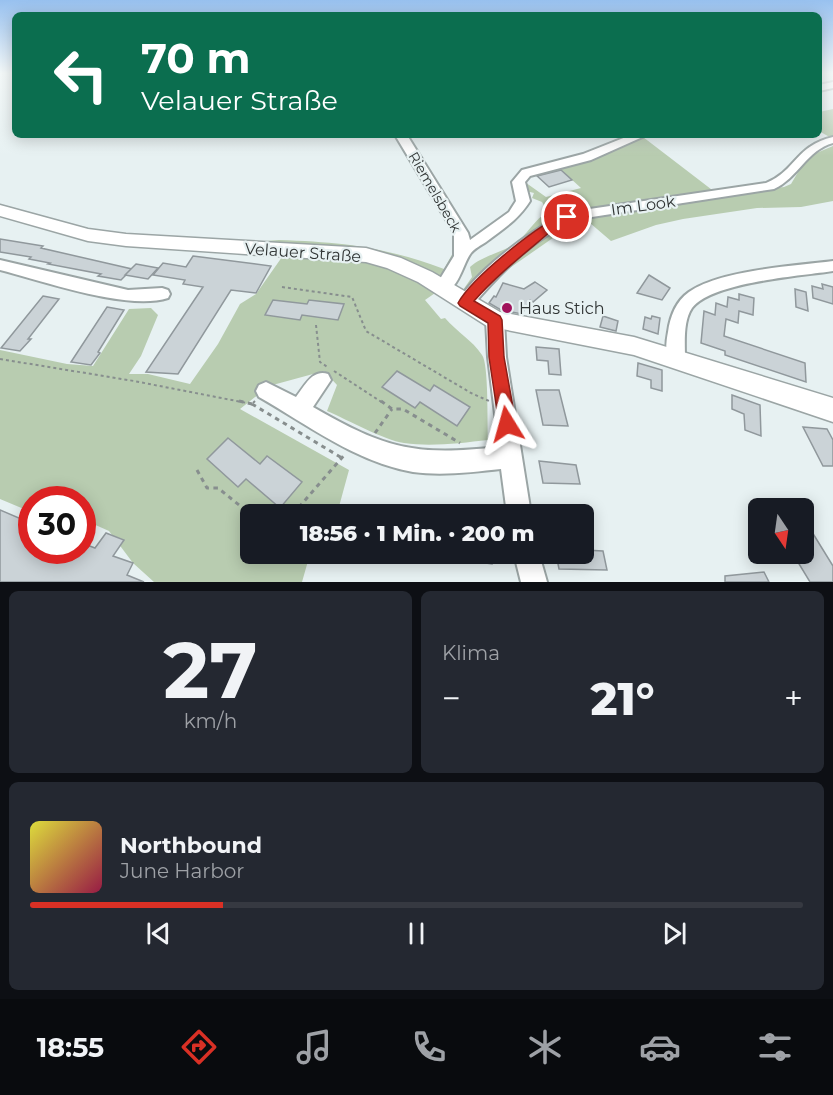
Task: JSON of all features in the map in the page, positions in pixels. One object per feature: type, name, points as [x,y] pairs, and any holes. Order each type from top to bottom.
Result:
[{"type":"main road","name":"Velauer Straße","points":[[0,210],[88,235],[126,240],[366,255],[394,264],[443,287],[495,320],[524,327],[603,339],[676,358],[833,410]]},
{"type":"street","name":"Riemelsbeck","points":[[404,138],[456,222],[465,250]]},
{"type":"street","name":"Riemelsbeck","points":[[443,287],[456,270],[465,250],[514,215],[523,201],[518,182],[526,173],[587,157],[634,138]]},
{"type":"street","name":"Im Look","points":[[465,303],[482,284],[518,252],[559,221],[576,215],[770,186],[784,180],[814,145],[833,140]]},
{"type":"street","points":[[0,265],[128,296],[162,294]]},
{"type":"street","points":[[676,358],[676,328],[687,302],[710,288],[742,280],[833,266]]},
{"type":"street","points":[[495,320],[497,357],[518,504]]},
{"type":"street","points":[[300,408],[321,380]]},
{"type":"street","points":[[259,397],[300,408],[365,438],[389,456],[414,461],[441,462],[511,457]]},
{"type":"street","points":[[530,564],[534,582]]},
{"type":"path","points":[[282,287],[352,297],[366,332],[471,393],[505,408]]},
{"type":"path","points":[[316,325],[320,362],[392,409],[403,409],[466,447]]},
{"type":"path","points":[[0,359],[134,381],[259,397],[342,458]]},
{"type":"path","points":[[302,504],[342,458],[365,438],[392,409]]},
{"type":"path","points":[[197,470],[207,488],[218,488],[240,506]]},
{"type":"green space","points":[[833,109],[833,139],[822,133],[822,111]]},
{"type":"green space","points":[[644,138],[720,196],[791,184],[807,157],[833,146],[833,201],[801,207],[757,208],[683,219],[656,225],[611,241],[583,217],[484,286],[463,290],[472,277],[470,267],[479,260],[513,245],[548,212],[542,202],[532,198],[534,193],[524,194],[522,180],[546,197],[581,188],[558,167]]},
{"type":"green space","points":[[279,240],[363,247],[402,255],[444,269],[454,251],[459,253],[441,282],[413,267],[250,242]]},
{"type":"green space","points":[[292,254],[381,264],[438,291],[425,300],[441,319],[445,318],[482,355],[487,382],[488,440],[425,445],[404,443],[376,434],[327,411],[337,385],[324,371],[269,386],[240,409],[349,470],[340,504],[240,504],[240,564],[307,564],[302,582],[154,582],[133,563],[109,531],[96,525],[96,486],[18,486],[18,507],[0,499],[0,350],[67,364],[93,366],[129,309],[151,308],[158,315],[141,356],[129,374],[148,374],[190,384],[218,344],[240,304],[256,294],[282,257]]},
{"type":"building","points":[[561,170],[572,180],[549,187],[537,176]]},
{"type":"building","points":[[0,239],[43,246],[41,248],[132,269],[121,280],[98,276],[101,274],[0,252]]},
{"type":"building","points":[[193,256],[271,266],[256,293],[231,290],[178,374],[146,372],[203,287],[183,284],[185,280],[153,275],[163,263],[186,267]]},
{"type":"building","points":[[136,264],[158,268],[148,279],[125,275]]},
{"type":"building","points":[[649,275],[670,288],[662,300],[637,293]]},
{"type":"building","points":[[535,282],[547,290],[533,302],[530,300],[522,314],[501,310],[489,303],[494,296],[496,297],[503,283],[524,289]]},
{"type":"building","points":[[822,284],[833,287],[833,304],[813,298],[812,286],[823,289]]},
{"type":"building","points":[[795,289],[806,292],[808,311],[796,307]]},
{"type":"building","points":[[739,294],[754,298],[753,315],[739,311],[738,323],[726,319],[724,336],[805,363],[806,382],[725,355],[725,351],[701,343],[704,311],[715,315],[716,303],[727,307],[728,297],[739,300]]},
{"type":"building","points":[[43,296],[59,299],[28,339],[31,339],[20,351],[1,348]]},
{"type":"building","points":[[273,300],[307,304],[309,300],[344,304],[338,320],[302,315],[300,320],[265,315]]},
{"type":"building","points":[[107,307],[124,310],[98,352],[100,353],[91,365],[71,362]]},
{"type":"building","points":[[603,316],[618,321],[616,331],[600,327]]},
{"type":"building","points":[[652,316],[660,318],[658,334],[643,329],[645,317],[651,319]]},
{"type":"building","points":[[536,347],[559,349],[561,375],[549,374],[548,361],[537,360]]},
{"type":"building","points":[[638,363],[662,370],[662,391],[651,388],[651,380],[637,376]]},
{"type":"building","points":[[397,371],[430,391],[434,385],[470,407],[457,426],[420,402],[415,408],[382,387]]},
{"type":"building","points":[[536,390],[559,390],[568,426],[543,425]]},
{"type":"building","points":[[732,395],[760,405],[761,436],[745,430],[744,414],[732,409]]},
{"type":"building","points":[[803,427],[827,429],[833,440],[833,466],[823,466]]},
{"type":"building","points":[[228,438],[260,464],[267,456],[302,482],[283,504],[275,504],[246,479],[238,487],[207,459]]},
{"type":"building","points":[[539,461],[576,465],[580,484],[543,483]]},
{"type":"building","points":[[0,510],[18,518],[18,564],[96,564],[96,547],[106,533],[124,540],[113,556],[133,563],[127,575],[144,582],[0,582]]},
{"type":"building","points":[[814,535],[833,566],[833,582],[810,582],[799,564],[814,564]]},
{"type":"building","points":[[594,551],[603,551],[607,570],[559,569],[558,564],[594,564]]},
{"type":"building","points":[[764,572],[769,582],[725,582],[725,576]]},
{"type":"place","name":"Haus Stich","points":[[507,308]]},
{"type":"route","points":[[507,424],[497,357],[495,320],[465,303],[482,284],[518,252],[553,224],[567,217]]}]
